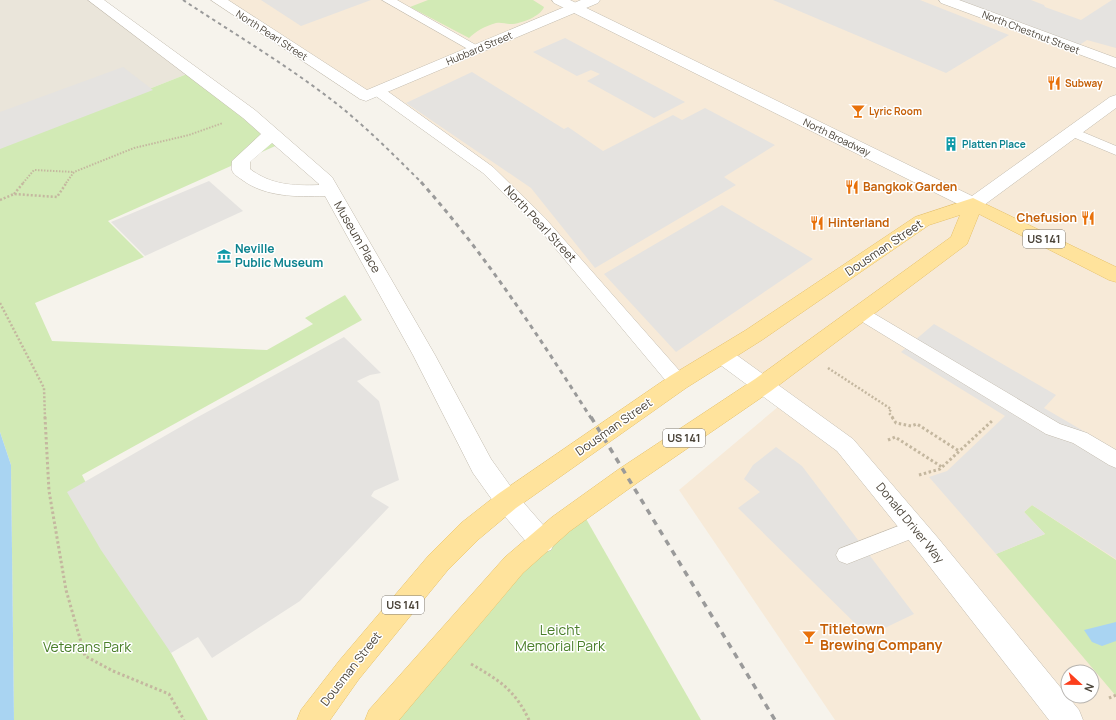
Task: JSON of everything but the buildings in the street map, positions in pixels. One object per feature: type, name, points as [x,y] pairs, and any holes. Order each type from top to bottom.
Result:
[{"type":"main road","name":"North Broadway","points":[[973,204],[1116,275]]},
{"type":"main road","name":"US 141","points":[[380,720],[490,592],[514,566],[560,524],[763,385],[862,314],[960,240],[973,204]]},
{"type":"main road","name":"Dousman Street","points":[[312,720],[348,670],[438,563],[470,531],[507,501],[678,382],[723,356],[922,221],[973,204]]},
{"type":"street","name":"Museum Place","points":[[95,0],[242,109],[326,181],[424,355],[482,466],[507,501],[542,542]]},
{"type":"street","name":"North Pearl Street","points":[[218,0],[372,94]]},
{"type":"street","name":"North Broadway","points":[[559,0],[973,204]]},
{"type":"street","name":"Hubbard Street","points":[[372,94],[593,0]]},
{"type":"street","name":"North Chestnut Street","points":[[946,0],[1116,63]]},
{"type":"street","name":"Dousman Street","points":[[973,204],[1116,100]]},
{"type":"street","points":[[271,134],[241,161],[241,170],[257,183],[276,189],[302,192],[331,190]]},
{"type":"street","name":"Donald Driver Way","points":[[723,356],[845,445],[1068,720]]},
{"type":"lane","points":[[388,0],[477,49]]},
{"type":"lane","name":"North Pearl Street","points":[[372,94],[493,175],[540,221],[678,382]]},
{"type":"lane","points":[[1073,132],[1116,151]]},
{"type":"lane","points":[[862,314],[1053,429],[1080,438],[1116,460]]},
{"type":"lane","points":[[847,555],[914,529]]},
{"type":"path","points":[[0,200],[14,194],[34,170],[74,172],[134,148],[189,135],[229,121]]},
{"type":"path","points":[[14,194],[57,197],[74,172]]},
{"type":"path","points":[[0,303],[44,388],[49,491],[66,590],[85,656],[113,672],[169,694],[184,720]]},
{"type":"path","points":[[828,368],[891,409],[890,413],[896,423],[911,426],[917,424],[960,451]]},
{"type":"path","points":[[919,475],[942,467],[1011,404]]},
{"type":"path","points":[[888,440],[895,437],[942,467]]},
{"type":"path","points":[[471,664],[506,685],[521,703],[529,720]]},
{"type":"path","points":[[1109,698],[1116,695]]},
{"type":"shaded area","points":[[0,0],[95,0],[192,72],[0,148]]},
{"type":"shaded area","points":[[218,0],[1116,0],[1116,720],[835,720],[679,490],[785,401],[723,356],[678,382],[540,221],[480,164],[378,91],[366,96]]},
{"type":"shaded area","points":[[261,0],[371,0],[301,26]]},
{"type":"shaded area","points":[[773,0],[920,0],[1009,35],[946,73]]},
{"type":"shaded area","points":[[958,0],[1031,0],[1044,5],[1045,7],[1081,20],[1112,0],[1116,0],[1116,48],[1087,40],[1078,46]]},
{"type":"shaded area","points":[[565,38],[685,102],[654,118],[587,81],[600,74],[591,70],[577,76],[533,52]]},
{"type":"shaded area","points":[[123,67],[153,90],[0,149],[0,112]]},
{"type":"shaded area","points":[[472,72],[564,129],[568,127],[603,151],[673,115],[682,120],[705,108],[775,145],[724,177],[736,185],[595,268],[531,188],[406,103]]},
{"type":"shaded area","points":[[209,181],[243,211],[145,256],[111,222]]},
{"type":"shaded area","points":[[722,205],[813,259],[676,352],[604,274]]},
{"type":"shaded area","points":[[934,324],[1056,395],[1044,408],[1116,450],[1116,559],[1032,505],[1024,512],[1045,534],[996,554],[929,477],[947,471],[1005,416],[901,352]]},
{"type":"shaded area","points":[[344,337],[381,373],[370,375],[357,381],[379,401],[399,480],[374,491],[371,496],[389,507],[300,601],[212,658],[198,637],[171,653],[101,550],[67,492],[196,418]]},
{"type":"shaded area","points":[[776,447],[802,466],[914,614],[868,636],[738,508],[760,492],[744,479],[753,465]]},
{"type":"green space","points":[[428,0],[533,0],[544,7],[535,16],[525,21],[515,24],[492,24],[484,27],[469,38],[410,7]]},
{"type":"green space","name":"Veterans Park","points":[[192,72],[282,143],[108,221],[144,257],[35,303],[52,341],[267,350],[313,324],[305,318],[345,295],[362,320],[82,475],[171,653],[208,720],[14,720],[11,465],[0,432],[0,148]]},
{"type":"green space","points":[[1032,505],[1116,560],[1116,696],[1100,677],[1100,664],[1089,664],[996,554],[1045,534],[1024,512]]},
{"type":"green space","name":"Leicht Memorial Park","points":[[581,510],[701,720],[380,720]]},
{"type":"water","points":[[0,432],[11,465],[14,720],[0,720]]},
{"type":"water","points":[[1116,622],[1116,641],[1102,646],[1092,642],[1084,630]]},
{"type":"railway","points":[[183,0],[284,65],[323,93],[363,126],[421,182]]},
{"type":"railway","points":[[421,182],[490,267],[552,357],[591,418]]},
{"type":"railway","points":[[591,417],[775,720]]},
{"type":"place","name":"Subway","points":[[1054,83]]},
{"type":"place","name":"Lyric Room","points":[[858,111]]},
{"type":"place","name":"Platten Place","points":[[951,144]]},
{"type":"place","name":"Bangkok Garden","points":[[852,187]]},
{"type":"place","name":"Chefusion","points":[[1088,218]]},
{"type":"place","name":"Hinterland","points":[[817,223]]},
{"type":"place","name":"Neville Public Museum","points":[[224,256]]},
{"type":"place","name":"Titletown Brewing Company","points":[[809,637]]}]
